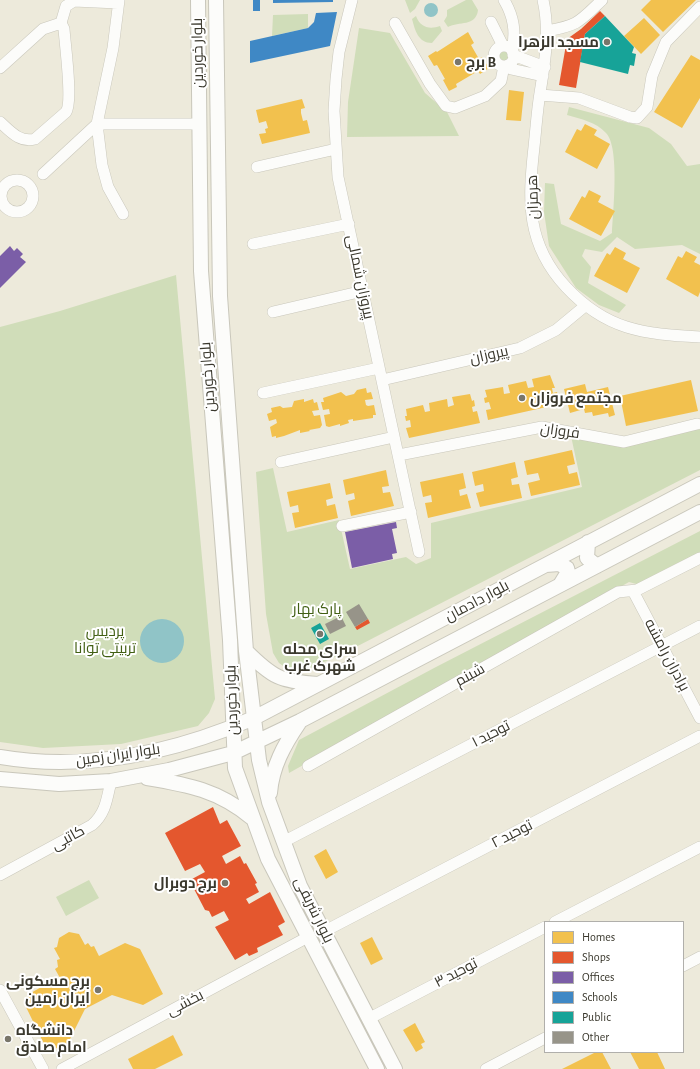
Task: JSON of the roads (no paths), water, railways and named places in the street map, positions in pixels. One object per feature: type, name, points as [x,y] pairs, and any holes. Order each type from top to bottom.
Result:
[{"type":"main road","name":"بلوار خوردین","points":[[198,0],[201,271],[230,640],[233,753]]},
{"type":"main road","name":"بلوار خوردین","points":[[216,0],[220,296],[246,651],[256,742]]},
{"type":"main road","name":"بلوار دادمان","points":[[254,718],[700,484]]},
{"type":"main road","name":"بلوار دادمان","points":[[256,742],[300,721],[700,512]]},
{"type":"main road","points":[[588,542],[587,558],[597,566]]},
{"type":"main road","points":[[545,565],[559,564],[567,568],[568,572],[560,586]]},
{"type":"main road","points":[[246,651],[266,671],[279,677],[291,682],[318,684]]},
{"type":"main road","name":"بلوار ایران زمین","points":[[0,757],[60,762],[113,759],[161,750],[233,727],[254,718]]},
{"type":"main road","points":[[269,802],[271,781],[276,765],[286,742],[300,721]]},
{"type":"main road","name":"بلوار ایران زمین","points":[[0,779],[59,784],[111,781],[198,764],[233,753],[256,742]]},
{"type":"main road","name":"بلوار شریفی","points":[[256,742],[269,802],[282,842],[300,886],[395,1069]]},
{"type":"main road","name":"بلوار شریفی","points":[[233,753],[235,768],[268,859],[377,1069]]},
{"type":"main road","points":[[136,776],[202,788],[234,804],[252,818]]},
{"type":"street","name":"پیروزان شمالی","points":[[352,0],[339,52],[336,72],[334,111],[338,177],[419,552]]},
{"type":"street","points":[[395,23],[430,84],[446,106],[455,108],[485,96],[501,81],[515,27],[504,0]]},
{"type":"street","name":"هرمزان","points":[[543,0],[547,31],[544,71],[531,173],[530,201],[532,221],[546,260],[559,280],[585,306],[603,318],[636,330],[669,335],[700,337]]},
{"type":"street","points":[[547,31],[570,27],[578,23],[602,0]]},
{"type":"street","points":[[0,122],[20,139],[35,139],[68,109],[64,36],[61,23],[66,6],[74,1],[119,2],[113,48],[97,124],[102,165],[108,188],[123,214]]},
{"type":"street","points":[[540,95],[579,98],[630,117],[637,118],[646,107],[652,76],[666,42],[700,8]]},
{"type":"street","points":[[490,22],[508,57],[544,71]]},
{"type":"street","points":[[0,68],[43,29],[61,23]]},
{"type":"street","points":[[43,174],[97,124],[199,124]]},
{"type":"street","points":[[257,167],[336,149]]},
{"type":"street","points":[[253,244],[349,224]]},
{"type":"street","points":[[273,312],[363,291]]},
{"type":"street","name":"پیروزان","points":[[382,380],[520,348],[556,330],[585,306]]},
{"type":"street","points":[[263,393],[379,368]]},
{"type":"street","name":"فروزان","points":[[399,455],[542,427],[624,442],[696,424]]},
{"type":"street","points":[[280,462],[394,437]]},
{"type":"street","points":[[342,526],[411,512]]},
{"type":"street","points":[[633,592],[700,558]]},
{"type":"street","name":"شبنم","points":[[308,766],[618,592],[624,590],[633,592]]},
{"type":"street","name":"برادران رامشه","points":[[633,592],[700,718]]},
{"type":"street","name":"توحید ۱","points":[[282,842],[700,626]]},
{"type":"street","name":"توحید ۲","points":[[323,932],[700,736]]},
{"type":"street","name":"کاتبی","points":[[0,876],[92,825],[99,819],[103,812],[111,781]]},
{"type":"street","points":[[557,921],[700,847]]},
{"type":"street","name":"توحید ۳","points":[[368,1019],[544,928]]},
{"type":"street","name":"بخشی","points":[[62,1069],[308,937]]},
{"type":"street","points":[[684,965],[700,957]]},
{"type":"street","points":[[0,990],[43,1069]]},
{"type":"street","points":[[486,1069],[544,1039]]},
{"type":"water","points":[[428,3],[434,3],[438,7],[438,13],[434,17],[428,17],[424,13],[424,7]]},
{"type":"water","points":[[162,619],[174,623],[180,629],[184,641],[180,653],[174,659],[162,663],[150,659],[144,653],[140,641],[144,629],[150,623]]},
{"type":"place","name":"مسجد الزهرا","points":[[607,42]]},
{"type":"place","name":"برج B","points":[[458,62]]},
{"type":"place","name":"مجتمع فروزان","points":[[522,398]]},
{"type":"place","name":"سرای محله شهرک غرب","points":[[320,634]]},
{"type":"place","name":"برج دوبرال","points":[[225,883]]},
{"type":"place","name":"برج مسکونی ایران زمین","points":[[98,990]]},
{"type":"place","name":"دانشگاه امام صادق","points":[[8,1039]]},
{"type":"park label","name":"پارک بهار","points":[[317,609]]},
{"type":"park label","name":"پردیس تربیتی توانا","points":[[105,640]]}]
